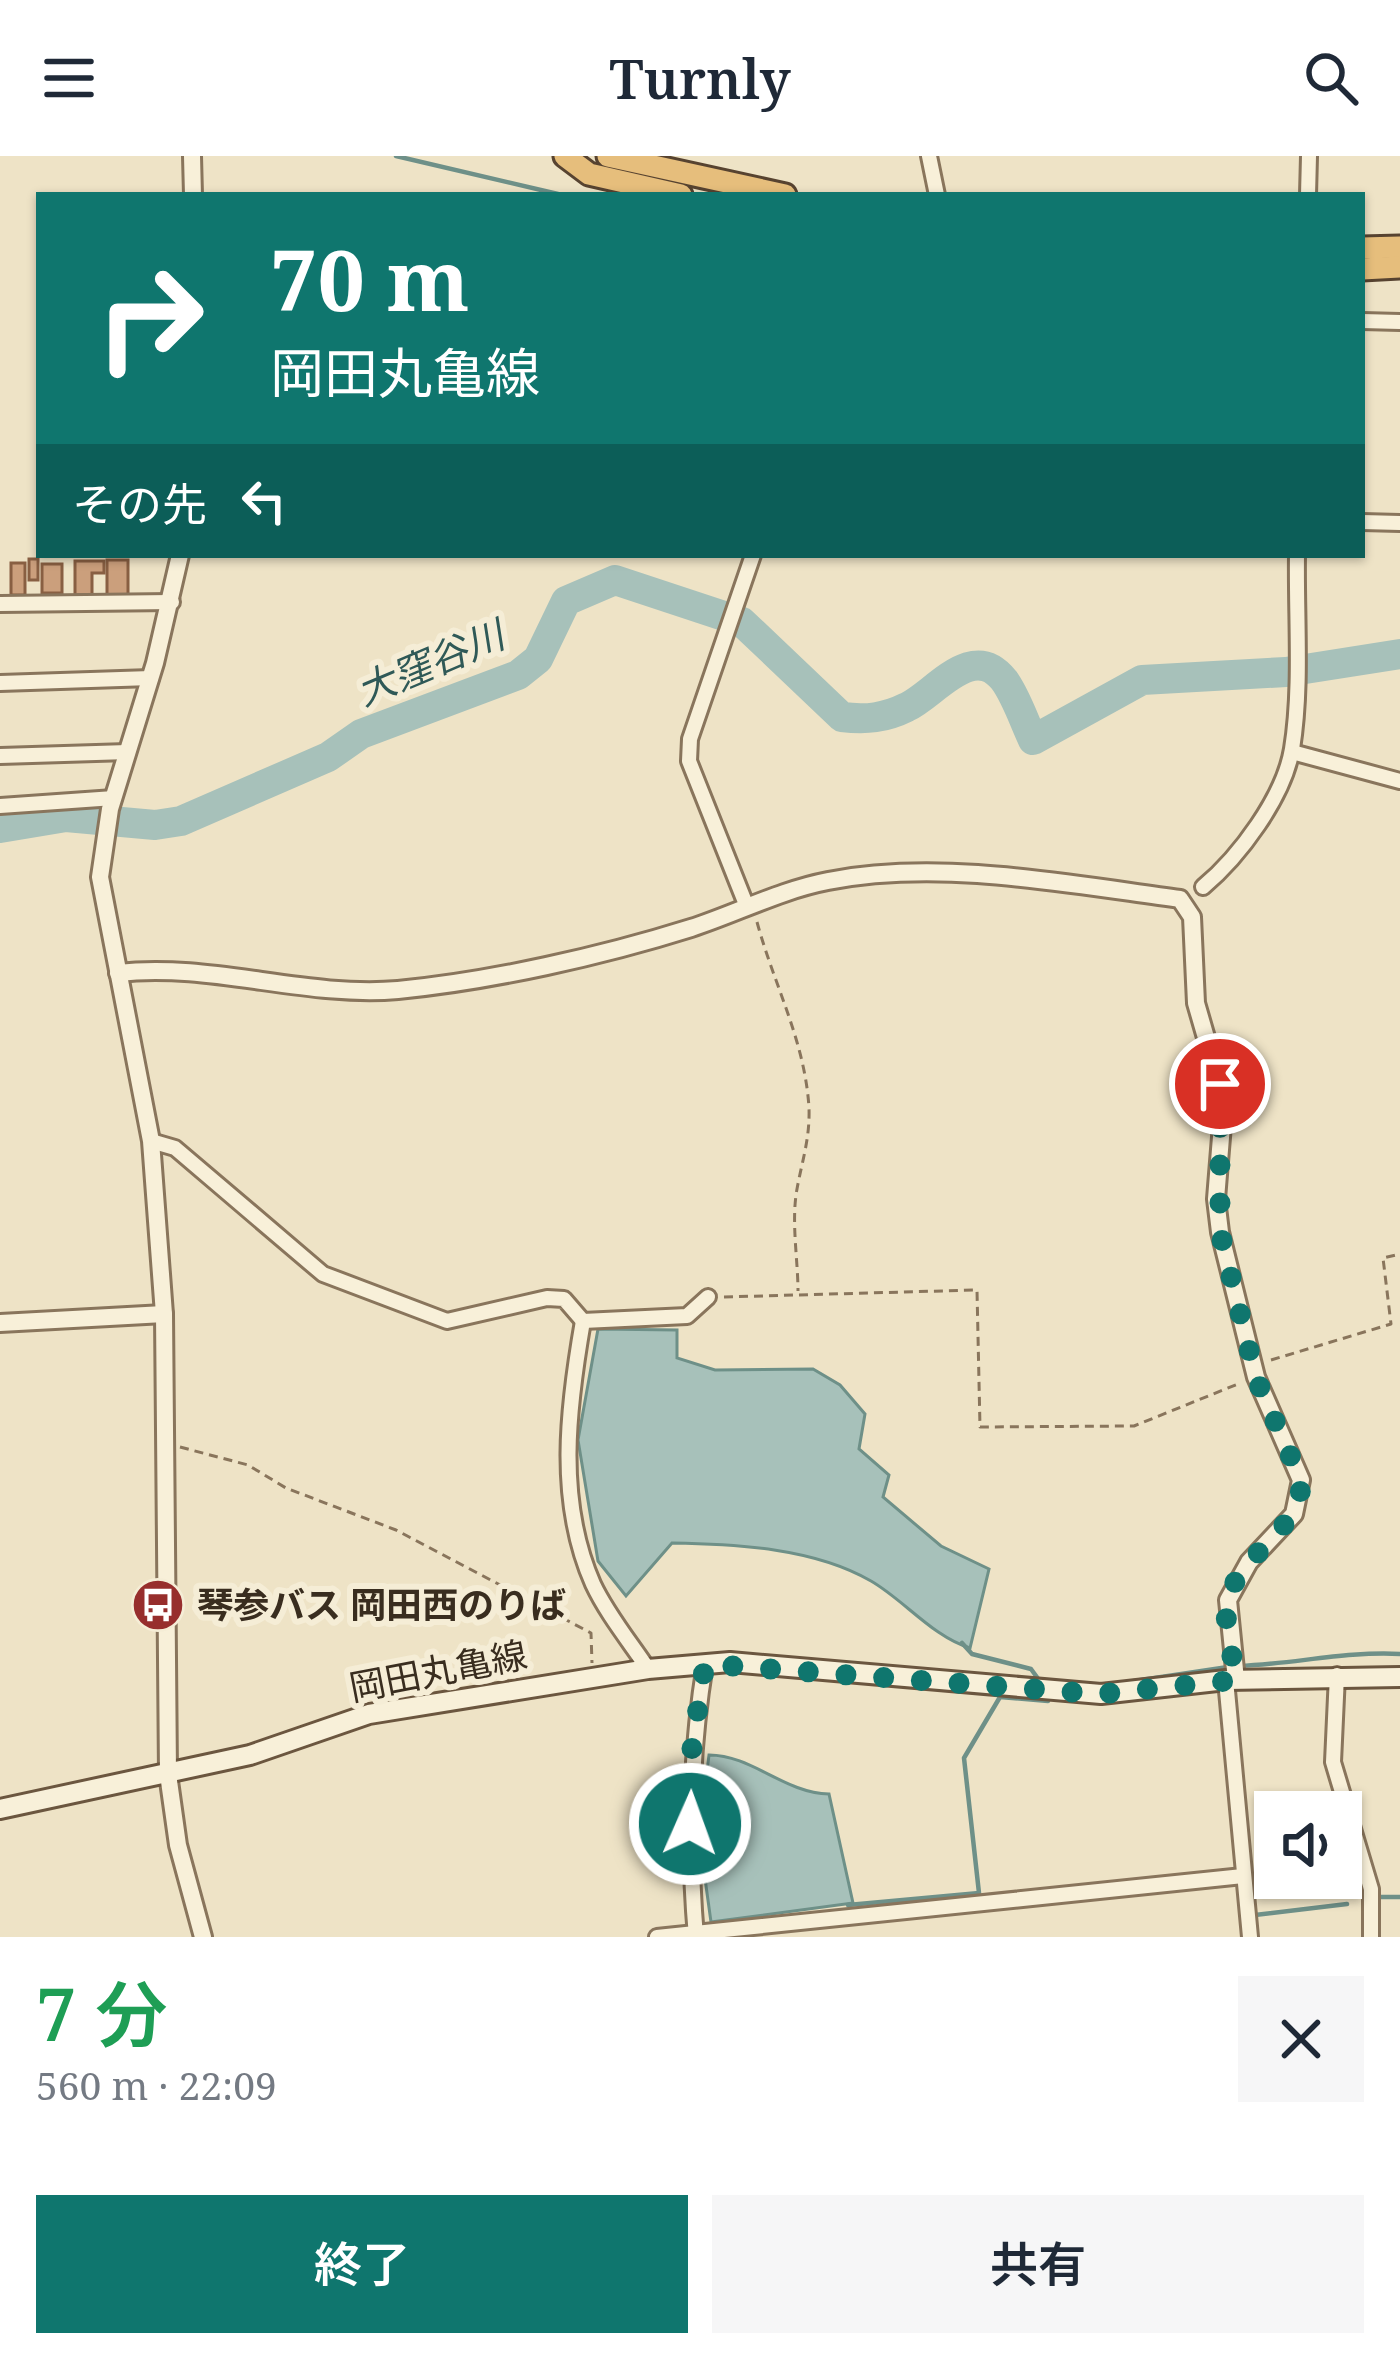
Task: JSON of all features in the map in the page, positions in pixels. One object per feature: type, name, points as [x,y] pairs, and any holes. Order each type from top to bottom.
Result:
[{"type":"highway","points":[[565,156],[589,174],[669,192]]},
{"type":"highway","points":[[608,156],[771,192]]},
{"type":"highway","points":[[1365,248],[1400,247]]},
{"type":"highway","points":[[1365,269],[1400,268]]},
{"type":"main road","name":"岡田丸亀線","points":[[0,1809],[250,1755],[370,1714],[648,1669],[705,1664],[1100,1694],[1233,1673],[1400,1677]]},
{"type":"street","points":[[192,156],[194,192]]},
{"type":"street","points":[[929,156],[937,192]]},
{"type":"street","points":[[1308,192],[1309,156]]},
{"type":"street","points":[[1365,321],[1400,322]]},
{"type":"street","points":[[1365,522],[1400,523]]},
{"type":"street","points":[[180,558],[151,678],[110,811],[101,900],[151,1141],[164,1314],[168,1774],[178,1845],[203,1937]]},
{"type":"street","points":[[750,906],[689,760],[690,739],[752,558]]},
{"type":"street","points":[[1203,886],[1227,867],[1279,786],[1292,752],[1297,558]]},
{"type":"street","points":[[0,604],[172,602]]},
{"type":"street","points":[[0,683],[151,678]]},
{"type":"street","points":[[0,756],[128,752]]},
{"type":"street","points":[[1292,752],[1400,781]]},
{"type":"street","points":[[0,806],[110,811]]},
{"type":"street","points":[[118,973],[154,971],[335,990],[398,990],[607,950],[802,886],[886,876],[1028,878],[1180,899],[1189,905],[1196,1003],[1224,1100],[1216,1199],[1220,1232],[1255,1372],[1301,1480],[1302,1498],[1232,1589],[1227,1621],[1250,1937]]},
{"type":"street","points":[[151,1141],[176,1148],[323,1274],[447,1321],[547,1298],[564,1299],[584,1321]]},
{"type":"street","points":[[584,1321],[687,1316],[708,1298]]},
{"type":"street","points":[[0,1323],[164,1314]]},
{"type":"street","points":[[584,1321],[566,1416],[570,1478],[584,1558],[594,1586],[648,1669]]},
{"type":"street","points":[[696,1935],[688,1862],[691,1770],[705,1664]]},
{"type":"street","points":[[1337,1676],[1333,1762],[1371,1888],[1371,1937]]},
{"type":"street","points":[[657,1937],[1243,1876]]},
{"type":"path","points":[[750,906],[771,974],[795,1023],[808,1105],[808,1159],[796,1190],[798,1293]]},
{"type":"path","points":[[708,1298],[977,1290],[980,1427],[1134,1426],[1311,1344],[1391,1324],[1383,1258],[1400,1254]]},
{"type":"path","points":[[167,1444],[248,1465],[286,1488],[396,1530],[590,1633],[592,1677]]},
{"type":"water","points":[[598,1329],[677,1330],[677,1358],[715,1370],[813,1369],[840,1385],[865,1414],[859,1449],[889,1475],[883,1497],[941,1546],[989,1569],[970,1648],[944,1636],[883,1589],[849,1570],[774,1550],[672,1543],[626,1596],[598,1561],[578,1440]]},
{"type":"water","points":[[709,1755],[740,1761],[797,1787],[829,1794],[853,1903],[711,1922],[699,1835]]},
{"type":"building","points":[[29,559],[38,559],[38,580],[29,580]]},
{"type":"building","points":[[107,560],[128,560],[128,595],[107,595]]},
{"type":"building","points":[[75,561],[104,561],[104,573],[92,573],[92,595],[75,595]]},
{"type":"building","points":[[11,563],[25,563],[25,595],[11,595]]},
{"type":"building","points":[[42,564],[62,564],[62,593],[42,593]]},
{"type":"waterway","points":[[396,156],[549,192]]},
{"type":"waterway","name":"大窪谷川","points":[[0,828],[66,817],[155,825],[181,821],[328,757],[361,734],[518,675],[538,659],[566,601],[615,580],[742,622],[842,717],[891,714],[967,668],[992,669],[1008,686],[1033,740],[1142,680],[1286,672],[1400,654]]},
{"type":"waterway","points":[[962,1643],[972,1654],[1031,1669],[1039,1680]]},
{"type":"waterway","points":[[1239,1666],[1400,1654]]},
{"type":"waterway","points":[[1121,1683],[1228,1667]]},
{"type":"waterway","points":[[848,1905],[979,1893],[964,1758],[1000,1697],[1048,1701]]},
{"type":"waterway","points":[[1379,1897],[1400,1897]]},
{"type":"waterway","points":[[1255,1915],[1347,1904]]},
{"type":"place","name":"琴参バス 岡田西のりば","points":[[158,1605]]},
{"type":"route","points":[[690,1824],[692,1747],[705,1664],[730,1662],[1100,1694],[1236,1680],[1228,1600],[1249,1562],[1294,1514],[1302,1498],[1301,1480],[1256,1378],[1220,1232],[1216,1199],[1224,1125],[1220,1084]]}]
